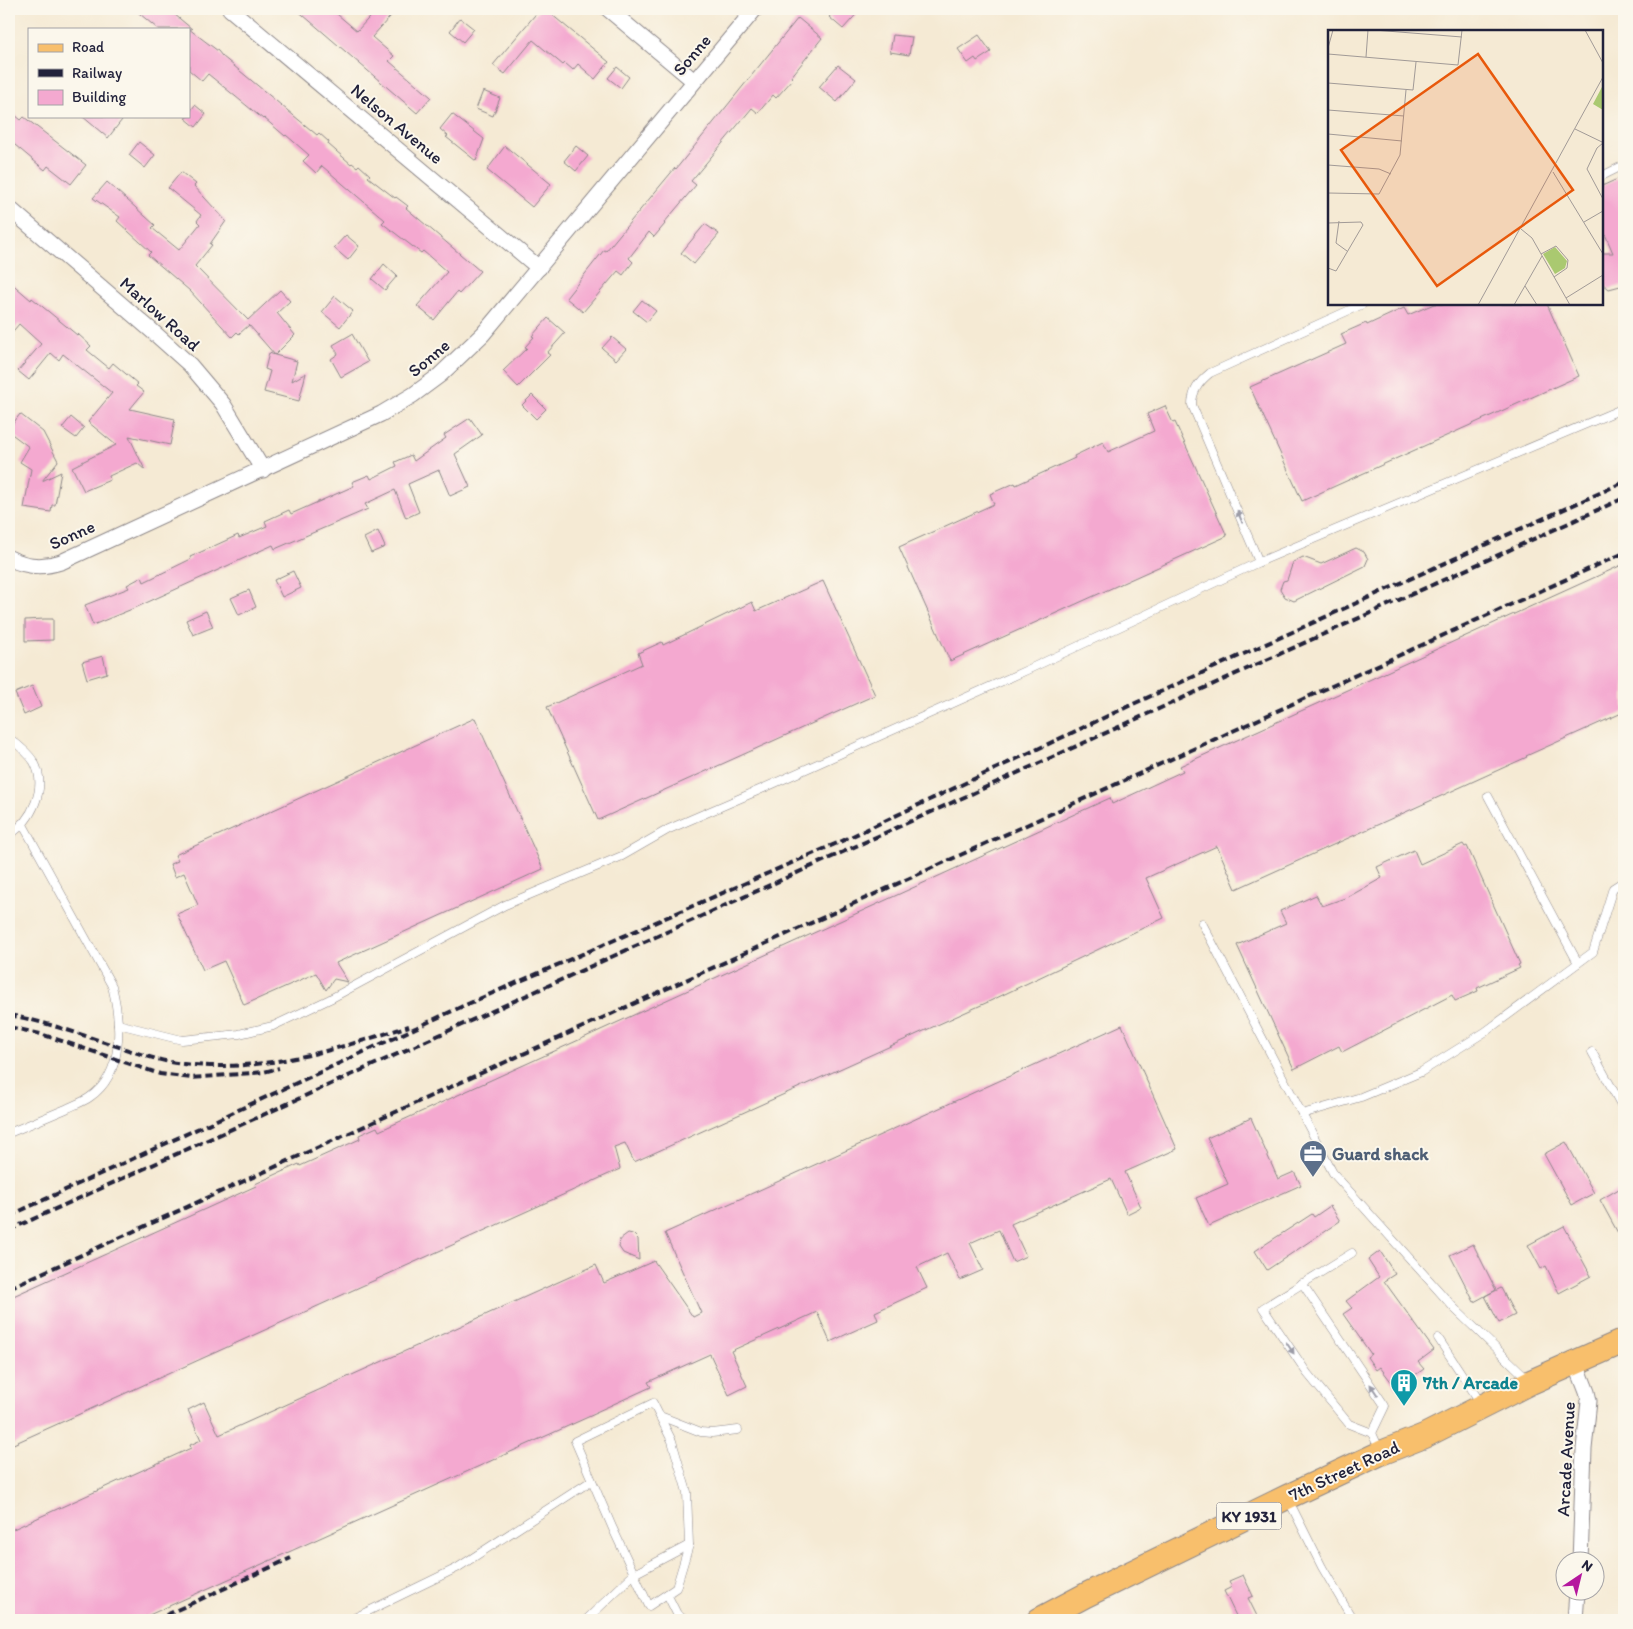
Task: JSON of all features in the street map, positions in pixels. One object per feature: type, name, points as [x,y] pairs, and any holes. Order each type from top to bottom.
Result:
[{"type":"main road","name":"7th Street Road","points":[[1039,1620],[1287,1497],[1377,1443],[1424,1436],[1574,1361],[1624,1340]]},
{"type":"street","name":"Nelson Avenue","points":[[230,9],[539,268]]},
{"type":"street","points":[[608,9],[694,81]]},
{"type":"street","name":"Sonne","points":[[9,558],[18,563],[33,566],[52,565],[263,470],[381,414],[413,395],[440,375],[483,334],[755,9]]},
{"type":"street","name":"Marlow Road","points":[[9,208],[137,317],[190,365],[223,404],[263,470]]},
{"type":"street","name":"Arcade Avenue","points":[[1574,1361],[1588,1392],[1589,1401],[1584,1449],[1580,1552]]},
{"type":"street","points":[[1575,1620],[1576,1602]]},
{"type":"lane","points":[[1603,176],[1624,165]]},
{"type":"lane","points":[[1259,562],[1192,406],[1195,388],[1210,373],[1361,305]]},
{"type":"lane","points":[[118,1024],[182,1040],[239,1034],[274,1026],[330,999],[506,905],[622,856],[669,829],[1018,674],[1259,562],[1624,408]]},
{"type":"lane","points":[[9,738],[33,760],[39,773],[36,803],[22,823],[9,835]]},
{"type":"lane","points":[[1488,796],[1578,962]]},
{"type":"lane","points":[[9,1133],[89,1098],[98,1091],[107,1080],[113,1066],[117,1046],[118,1024],[118,1009],[112,986],[22,823]]},
{"type":"lane","points":[[1302,1114],[1361,1097],[1421,1072],[1485,1032],[1593,952],[1613,888],[1624,881]]},
{"type":"lane","points":[[1202,923],[1334,1173],[1454,1308],[1531,1382]]},
{"type":"lane","points":[[1592,1052],[1624,1110]]},
{"type":"lane","points":[[1302,1283],[1385,1406],[1377,1443],[1349,1424],[1307,1373],[1263,1308],[1302,1283],[1352,1254]]},
{"type":"lane","points":[[1438,1338],[1483,1406]]},
{"type":"lane","points":[[652,1403],[660,1416],[672,1441],[687,1492],[689,1545],[676,1588],[649,1606],[574,1441],[652,1403]]},
{"type":"lane","points":[[660,1416],[701,1432],[712,1433],[738,1430]]},
{"type":"lane","points":[[350,1620],[457,1568],[591,1481]]},
{"type":"lane","points":[[1287,1497],[1322,1567],[1352,1620]]},
{"type":"lane","points":[[586,1620],[634,1574],[689,1545]]},
{"type":"lane","points":[[667,1594],[677,1614],[685,1620]]},
{"type":"building","points":[[134,9],[168,9],[192,29],[190,28],[157,28]]},
{"type":"building","points":[[296,9],[331,9],[357,31],[377,9],[397,9],[372,37],[394,56],[389,61],[431,97],[417,113]]},
{"type":"building","points":[[540,9],[545,9],[609,62],[595,79],[578,64],[573,70],[565,63],[563,65],[533,40],[505,74],[493,65]]},
{"type":"building","points":[[836,9],[861,9],[843,29],[829,17]]},
{"type":"building","points":[[460,18],[474,29],[463,42],[450,31]]},
{"type":"building","points":[[798,18],[822,38],[791,77],[793,79],[776,98],[773,95],[758,113],[752,108],[691,181],[696,185],[665,224],[654,237],[649,232],[629,258],[633,262],[623,275],[618,271],[583,312],[566,298],[604,250],[606,251],[676,169]]},
{"type":"building","points":[[190,30],[218,51],[317,135],[319,133],[329,142],[328,144],[351,164],[357,167],[359,165],[370,175],[368,177],[408,206],[406,208],[480,271],[459,294],[457,292],[434,320],[417,306],[447,272],[423,251],[421,253],[382,223],[385,220],[322,166],[316,173],[303,161],[309,155],[208,74],[202,81],[190,71]]},
{"type":"building","points":[[893,35],[912,37],[909,55],[890,52]]},
{"type":"building","points":[[979,35],[991,52],[977,61],[975,58],[968,63],[958,49]]},
{"type":"building","points":[[838,65],[856,79],[837,102],[819,87]]},
{"type":"building","points":[[617,67],[629,77],[621,88],[608,78]]},
{"type":"building","points":[[483,91],[500,98],[493,116],[476,109]]},
{"type":"building","points":[[195,105],[206,114],[196,127],[185,118],[190,118],[190,112]]},
{"type":"building","points":[[9,110],[21,120],[24,117],[86,165],[71,184],[48,166],[45,170],[9,140]]},
{"type":"building","points":[[452,114],[484,139],[476,161],[446,137],[448,136],[440,129]]},
{"type":"building","points":[[84,118],[123,118],[108,138]]},
{"type":"building","points":[[139,142],[155,155],[145,168],[129,155]]},
{"type":"building","points":[[505,146],[551,184],[532,207],[487,170]]},
{"type":"building","points":[[576,146],[588,156],[576,171],[564,161]]},
{"type":"building","points":[[181,172],[196,184],[194,186],[226,221],[210,244],[212,245],[195,266],[248,320],[280,290],[290,301],[277,313],[295,335],[275,355],[249,325],[239,334],[237,332],[232,337],[190,291],[148,255],[151,252],[117,221],[120,217],[93,198],[107,182],[155,225],[152,228],[179,250],[200,224],[197,221],[201,215],[168,188]]},
{"type":"building","points":[[1624,176],[1624,285],[1609,289],[1603,284],[1603,253],[1613,253],[1603,229],[1603,186]]},
{"type":"building","points":[[705,224],[719,234],[694,264],[681,253]]},
{"type":"building","points":[[346,235],[359,246],[348,260],[334,248]]},
{"type":"building","points":[[384,264],[397,276],[385,290],[372,279]]},
{"type":"building","points":[[9,281],[31,300],[32,298],[78,334],[91,346],[87,350],[109,368],[113,363],[138,384],[136,386],[144,392],[130,409],[175,419],[170,445],[129,436],[145,470],[137,463],[109,476],[110,480],[84,491],[72,467],[116,445],[88,422],[112,393],[63,354],[59,360],[51,353],[29,380],[18,371],[41,344],[19,324],[9,336]]},
{"type":"building","points":[[335,296],[353,311],[340,327],[322,312]]},
{"type":"building","points":[[642,300],[656,311],[647,322],[633,311]]},
{"type":"building","points":[[1432,305],[1547,305],[1579,376],[1302,501],[1250,387],[1346,344],[1341,334],[1366,323],[1367,325],[1404,308],[1408,315]]},
{"type":"building","points":[[548,318],[565,333],[547,353],[550,355],[518,387],[503,371],[527,348],[525,347],[534,337],[532,336]]},
{"type":"building","points":[[352,334],[368,362],[341,377],[331,359],[338,354],[333,345]]},
{"type":"building","points":[[612,337],[626,349],[616,360],[602,348]]},
{"type":"building","points":[[269,353],[297,361],[292,381],[306,373],[299,401],[264,392],[270,371],[265,369]]},
{"type":"building","points":[[532,395],[546,409],[536,419],[522,405]]},
{"type":"building","points":[[1165,406],[1173,423],[1175,422],[1227,536],[950,661],[899,547],[994,504],[990,494],[1015,483],[1016,485],[1075,458],[1074,456],[1103,442],[1108,452],[1154,431],[1147,414]]},
{"type":"building","points":[[20,414],[43,432],[58,461],[42,481],[61,472],[55,505],[52,505],[51,512],[24,508],[31,469],[20,462],[29,447],[9,432],[9,429]]},
{"type":"building","points":[[71,417],[84,428],[76,438],[62,428]]},
{"type":"building","points":[[470,418],[482,435],[455,454],[470,487],[450,496],[439,470],[408,484],[419,512],[406,518],[395,490],[365,504],[368,509],[275,549],[273,545],[93,625],[85,605],[129,588],[127,585],[142,577],[144,582],[191,559],[190,557],[238,535],[239,538],[267,526],[265,521],[289,510],[291,514],[354,486],[352,482],[369,475],[371,479],[397,466],[395,462],[411,455],[414,461],[446,438],[444,435]]},
{"type":"building","points":[[378,531],[385,547],[371,553],[364,538]]},
{"type":"building","points":[[1356,548],[1364,552],[1368,559],[1365,566],[1294,601],[1285,597],[1280,589],[1283,581],[1287,580],[1293,562],[1303,557],[1321,564]]},
{"type":"building","points":[[1624,564],[1624,712],[1236,889],[1217,846],[1146,878],[1164,918],[988,1002],[634,1162],[625,1143],[614,1147],[620,1169],[9,1446],[9,1298],[256,1186],[255,1184],[299,1164],[300,1166],[360,1139],[359,1135],[377,1127],[379,1131],[1110,798],[1112,804],[1183,771],[1180,766]]},
{"type":"building","points":[[293,571],[301,588],[282,597],[274,580]]},
{"type":"building","points":[[823,581],[875,695],[598,820],[547,707],[642,664],[638,653],[662,642],[663,645],[752,602],[756,611]]},
{"type":"building","points":[[249,590],[256,607],[239,615],[231,598]]},
{"type":"building","points":[[206,611],[213,627],[193,635],[186,620]]},
{"type":"building","points":[[53,619],[53,640],[25,641],[25,620]]},
{"type":"building","points":[[103,656],[107,673],[87,679],[82,662]]},
{"type":"building","points":[[32,686],[41,707],[24,715],[15,693]]},
{"type":"building","points":[[475,718],[543,869],[336,963],[348,982],[334,979],[326,990],[316,973],[244,1005],[224,961],[203,970],[177,914],[198,905],[184,873],[175,877],[170,864],[178,861],[175,855]]},
{"type":"building","points":[[1463,844],[1465,847],[1467,846],[1520,964],[1518,965],[1520,968],[1477,988],[1478,991],[1455,1001],[1452,995],[1342,1052],[1339,1046],[1294,1069],[1237,945],[1286,923],[1280,911],[1316,895],[1322,906],[1348,897],[1382,878],[1377,867],[1414,850],[1420,864]]},
{"type":"building","points":[[1122,1025],[1177,1149],[1125,1172],[1141,1207],[1127,1214],[1111,1179],[1011,1224],[1026,1256],[1013,1262],[999,1230],[970,1243],[983,1270],[960,1280],[947,1253],[917,1267],[927,1288],[875,1312],[878,1320],[830,1342],[817,1312],[731,1351],[747,1386],[729,1395],[710,1354],[648,1382],[651,1387],[597,1413],[138,1620],[9,1620],[9,1531],[191,1448],[190,1445],[201,1440],[188,1410],[204,1402],[219,1435],[596,1265],[604,1283],[654,1261],[693,1317],[701,1313],[665,1233]]},
{"type":"building","points":[[1251,1118],[1278,1179],[1294,1172],[1301,1185],[1209,1226],[1196,1198],[1228,1184],[1207,1138]]},
{"type":"building","points":[[1566,1142],[1594,1193],[1572,1205],[1544,1154]]},
{"type":"building","points":[[1624,1186],[1624,1244],[1600,1200]]},
{"type":"building","points":[[1330,1206],[1340,1221],[1267,1270],[1255,1251],[1312,1214],[1314,1217]]},
{"type":"building","points":[[1564,1226],[1591,1276],[1559,1293],[1546,1266],[1541,1269],[1528,1245]]},
{"type":"building","points":[[628,1233],[633,1234],[638,1239],[639,1260],[623,1253],[619,1247],[620,1239]]},
{"type":"building","points":[[1473,1244],[1496,1290],[1474,1302],[1450,1255]]},
{"type":"building","points":[[1380,1251],[1395,1274],[1384,1281],[1434,1350],[1418,1362],[1424,1369],[1396,1388],[1380,1367],[1376,1370],[1367,1357],[1371,1354],[1343,1314],[1352,1308],[1346,1301],[1379,1277],[1368,1260]]},
{"type":"building","points":[[1501,1288],[1515,1315],[1499,1323],[1485,1296]]},
{"type":"building","points":[[1243,1575],[1253,1596],[1248,1598],[1259,1620],[1238,1620],[1224,1591],[1232,1587],[1229,1581]]},
{"type":"railway","points":[[9,1216],[463,1006],[842,841],[1131,705],[1624,482]]},
{"type":"railway","points":[[9,1230],[1624,498]]},
{"type":"railway","points":[[9,1288],[1624,553]]},
{"type":"railway","points":[[9,1015],[52,1025],[170,1062],[231,1066],[291,1059],[351,1044],[409,1026]]},
{"type":"railway","points":[[9,1027],[41,1034],[160,1074],[191,1078],[264,1072],[279,1068]]},
{"type":"railway","points":[[155,1620],[291,1558]]},
{"type":"place","name":"Guard shack","points":[[1313,1178]]},
{"type":"place","name":"7th / Arcade","points":[[1404,1407]]}]
